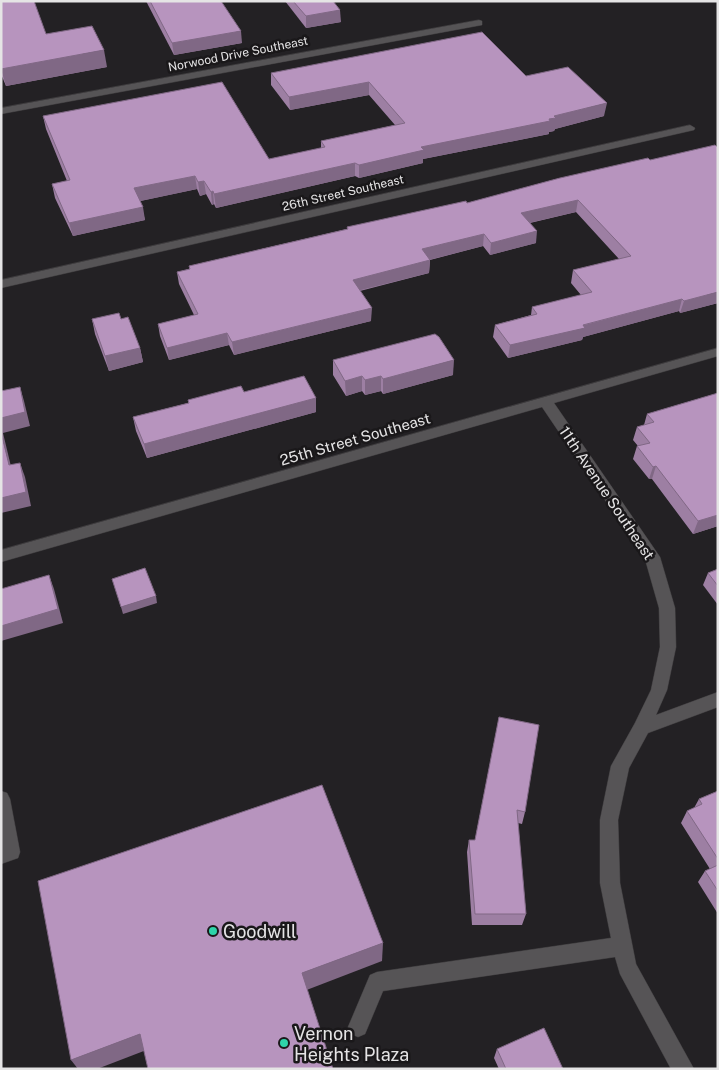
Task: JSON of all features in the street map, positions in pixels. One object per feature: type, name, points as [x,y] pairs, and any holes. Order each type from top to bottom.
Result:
[{"type":"street","name":"Norwood Drive Southeast","points":[[1,112],[479,23]]},
{"type":"street","name":"26th Street Southeast","points":[[1,284],[690,128]]},
{"type":"street","name":"25th Street Southeast","points":[[1,556],[718,352]]},
{"type":"street","name":"11th Avenue Southeast","points":[[545,401],[652,557],[667,608],[668,647],[659,690],[642,728],[620,766],[609,820],[610,883],[627,967],[683,1069]]},
{"type":"street","points":[[642,728],[718,699]]},
{"type":"street","points":[[1,799],[11,852],[1,855]]},
{"type":"street","points":[[358,1027],[377,982],[623,946]]},
{"type":"building","points":[[1,1],[34,1],[46,34],[92,26],[104,50],[1,69]]},
{"type":"building","points":[[150,1],[221,1],[241,31],[172,43]]},
{"type":"building","points":[[293,1],[333,1],[340,10],[306,16]]},
{"type":"building","points":[[482,32],[526,76],[568,67],[607,103],[554,116],[556,118],[549,119],[550,121],[421,147],[424,150],[359,165],[355,163],[214,194],[204,181],[198,182],[195,176],[134,188],[143,207],[69,223],[52,184],[70,180],[43,116],[222,82],[269,159],[325,147],[321,141],[405,123],[369,82],[289,97],[271,73]]},
{"type":"building","points":[[715,145],[718,148],[718,292],[684,301],[682,299],[583,325],[585,328],[510,345],[495,325],[537,314],[532,307],[592,292],[573,270],[631,256],[578,200],[521,213],[537,231],[491,243],[484,234],[422,249],[430,260],[353,280],[372,308],[232,342],[227,333],[167,348],[158,324],[198,314],[177,272],[190,269],[189,266],[348,229],[347,227],[466,201],[467,203],[560,178]]},
{"type":"building","points":[[119,313],[121,319],[128,317],[140,348],[105,356],[92,319]]},
{"type":"building","points":[[435,334],[454,360],[383,379],[381,376],[365,380],[362,376],[345,381],[333,360]]},
{"type":"building","points":[[304,376],[316,398],[144,444],[133,417],[189,403],[188,400],[241,386],[244,392]]},
{"type":"building","points":[[20,387],[25,412],[1,418],[1,391]]},
{"type":"building","points":[[718,393],[718,515],[698,521],[656,466],[653,467],[637,446],[650,443],[637,427],[654,422],[647,414]]},
{"type":"building","points":[[1,432],[9,465],[20,463],[26,492],[1,498]]},
{"type":"building","points":[[145,568],[156,596],[121,607],[112,579]]},
{"type":"building","points":[[718,569],[718,586],[708,573]]},
{"type":"building","points":[[49,575],[58,609],[1,626],[1,589]]},
{"type":"building","points":[[499,717],[539,725],[525,812],[517,810],[526,914],[475,914],[469,840],[475,840]]},
{"type":"building","name":"Goodwill","points":[[322,785],[383,943],[302,973],[333,1069],[148,1069],[140,1034],[71,1060],[38,881]]},
{"type":"building","points":[[718,791],[718,859],[687,811],[702,804],[699,799]]},
{"type":"building","points":[[718,865],[718,891],[705,871]]},
{"type":"building","points":[[544,1028],[563,1069],[506,1069],[497,1049]]},
{"type":"place","name":"Goodwill","points":[[213,931]]},
{"type":"place","name":"Vernon Heights Plaza","points":[[284,1043]]}]
